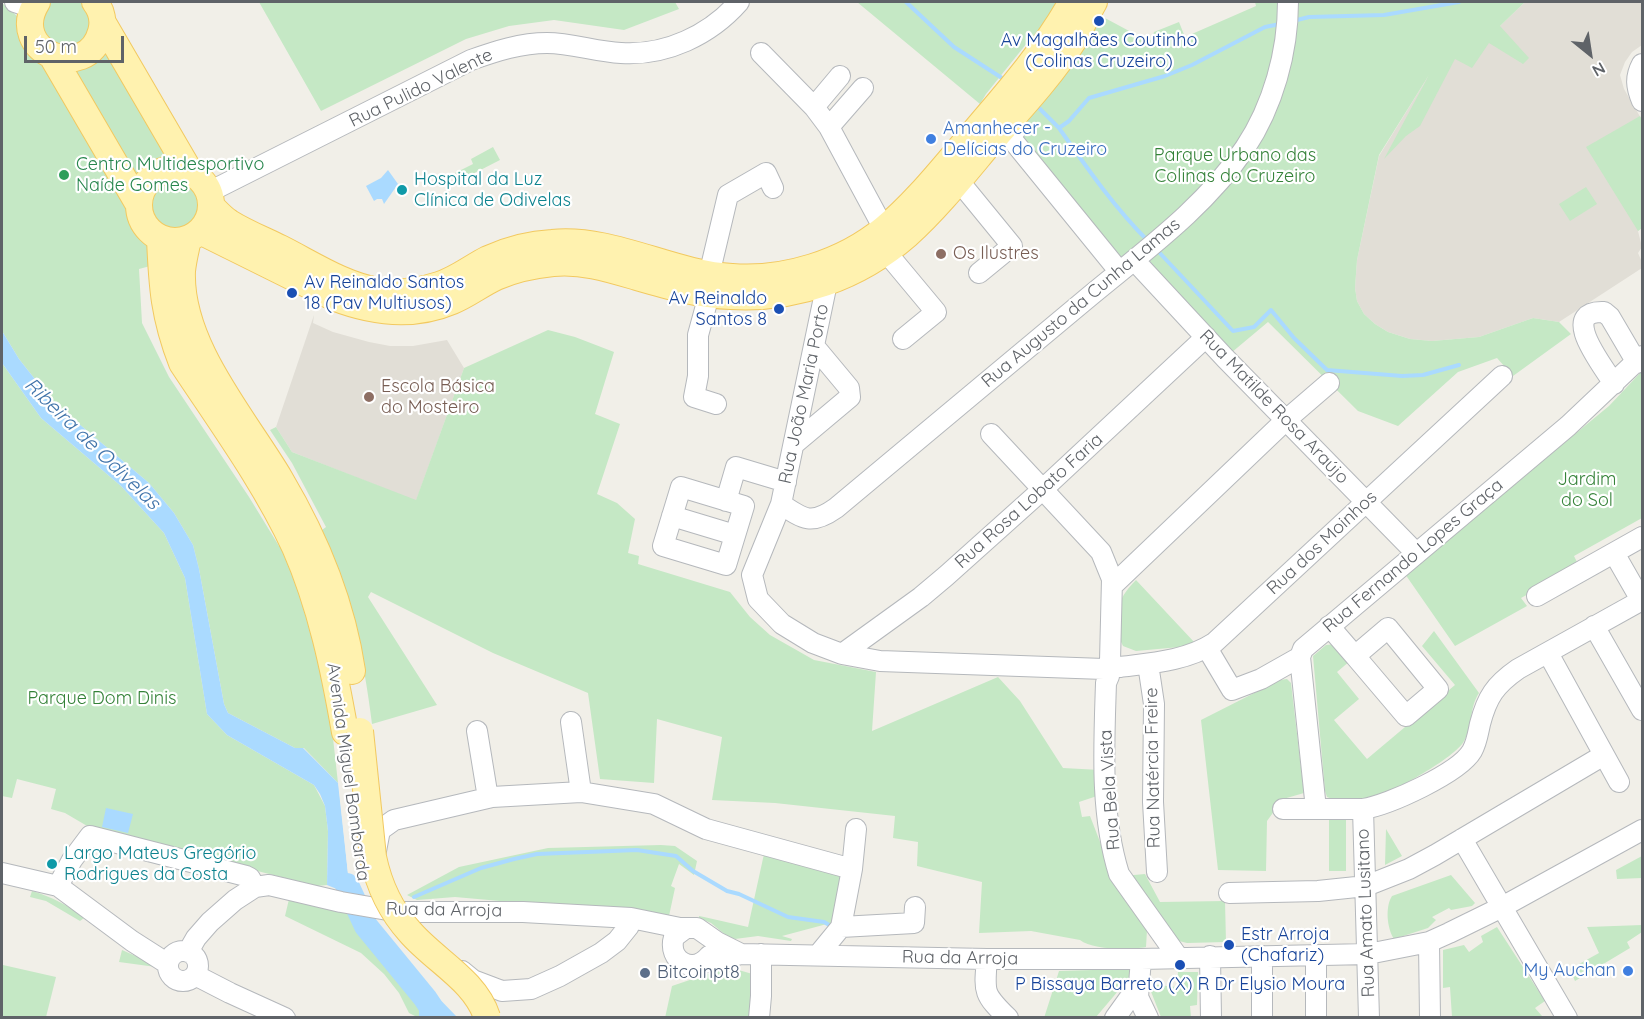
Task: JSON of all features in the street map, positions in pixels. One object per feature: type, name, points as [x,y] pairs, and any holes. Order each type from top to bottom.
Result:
[{"type":"main road","points":[[1041,68],[1053,35],[1072,2]]},
{"type":"main road","points":[[194,235],[355,306],[382,311],[411,312],[434,307],[451,302],[497,276],[514,270],[555,262],[604,267],[687,291],[821,265],[868,240],[885,240],[915,227],[958,180],[1041,68],[1076,36],[1094,2]]},
{"type":"main road","points":[[28,4],[33,36],[40,48],[52,56],[66,59],[86,53],[96,44],[102,31],[99,12]]},
{"type":"main road","points":[[99,12],[190,172]]},
{"type":"main road","points":[[52,56],[139,204],[144,225],[160,238],[179,241],[194,235],[206,224],[210,199]]},
{"type":"main road","points":[[139,204],[145,184],[156,175],[169,170],[190,172],[198,177],[210,199],[230,223],[350,284],[378,291],[418,291],[442,285],[499,255],[528,246],[554,242],[596,245],[709,285],[756,296],[778,294],[827,283],[858,268],[885,240],[930,183],[1006,114]]},
{"type":"main road","name":"Avenida Miguel Bombarda","points":[[194,235],[182,270],[185,301],[194,335],[203,358],[280,480],[311,537],[335,598],[351,664],[358,861],[362,882],[383,924],[399,944],[459,1000],[471,1017]]},
{"type":"main road","name":"Avenida Miguel Bombarda","points":[[160,238],[165,313],[182,363],[264,490],[294,546],[317,605],[353,731],[377,876],[395,914],[411,933],[476,994],[487,1017]]},
{"type":"street","name":"Rua Pulido Valente","points":[[210,199],[453,69],[494,52],[522,45],[546,43],[583,46],[620,53],[652,51],[689,40],[708,30],[727,16],[739,2]]},
{"type":"street","name":"Rua Augusto da Cunha Lamas","points":[[781,504],[806,519],[822,518],[1126,266],[1217,185],[1246,146],[1263,116],[1286,41],[1288,8]]},
{"type":"street","points":[[761,52],[814,107],[829,127],[885,240],[936,312],[903,339]]},
{"type":"street","points":[[1642,64],[1636,78],[1642,101]]},
{"type":"street","points":[[814,107],[840,76]]},
{"type":"street","points":[[829,127],[863,88]]},
{"type":"street","name":"Rua Matilde Rosa Araújo","points":[[1006,114],[1017,128],[1010,137],[1126,266],[1206,337],[1416,553]]},
{"type":"street","points":[[716,404],[694,397],[698,375],[698,335],[728,195],[766,173],[773,188]]},
{"type":"street","points":[[958,180],[1012,246],[979,273]]},
{"type":"street","name":"Rua João Maria Porto","points":[[781,504],[827,283]]},
{"type":"street","points":[[1614,384],[1582,331],[1583,320],[1587,316],[1596,311],[1604,312],[1640,359]]},
{"type":"street","name":"Rua Rosa Lobato Faria","points":[[842,654],[921,597],[1042,490],[1206,337]]},
{"type":"street","points":[[794,444],[850,397],[849,388],[814,346]]},
{"type":"street","name":"Rua Fernando Lopes Graça","points":[[1207,648],[1232,690],[1261,679],[1300,657],[1303,649],[1329,626],[1614,384],[1640,359]]},
{"type":"street","name":"Rua dos Moinhos","points":[[781,504],[752,575],[758,599],[782,624],[813,643],[842,654],[880,661],[1111,668],[1148,664],[1183,657],[1207,648],[1502,376]]},
{"type":"street","points":[[1112,586],[1286,420],[1329,383]]},
{"type":"street","name":"Rua Bela Vista","points":[[991,434],[1101,552],[1111,574],[1111,668],[1106,683],[1104,759],[1109,838],[1119,874],[1178,957]]},
{"type":"street","points":[[726,501],[736,467],[786,482]]},
{"type":"street","points":[[681,487],[726,501],[744,506],[726,565],[663,546],[681,487]]},
{"type":"street","points":[[672,516],[735,535]]},
{"type":"street","points":[[1537,596],[1642,537]]},
{"type":"street","points":[[1283,809],[1364,809],[1392,802],[1455,767],[1471,753],[1487,700],[1500,681],[1642,600],[1614,553]]},
{"type":"street","points":[[1329,626],[1355,656]]},
{"type":"street","points":[[1594,627],[1642,710]]},
{"type":"street","points":[[1548,653],[1619,782]]},
{"type":"street","points":[[1300,657],[1316,809]]},
{"type":"street","name":"Rua Natércia Freire","points":[[1148,664],[1154,704],[1153,802],[1157,872]]},
{"type":"street","points":[[571,722],[581,792]]},
{"type":"street","points":[[477,731],[488,798]]},
{"type":"street","points":[[1229,893],[1318,891],[1366,886],[1409,869],[1604,755]]},
{"type":"street","points":[[629,926],[617,942],[560,976],[531,989],[502,991],[473,980],[395,911],[380,870],[376,850],[380,830],[394,820],[488,798],[581,792],[654,804],[706,829],[852,869]]},
{"type":"street","name":"Rua Amato Lusitano","points":[[1364,809],[1370,1017]]},
{"type":"street","points":[[818,955],[841,927],[852,869],[856,829]]},
{"type":"street","name":"Rua da Arroja","points":[[600,917],[654,933],[679,965],[741,954],[987,959],[1141,959],[1368,954],[1429,942],[1502,907],[1642,830]]},
{"type":"street","points":[[58,886],[72,860],[90,836],[250,878],[255,887],[235,900],[210,922],[196,938],[188,952]]},
{"type":"street","points":[[1462,839],[1567,1017]]},
{"type":"street","points":[[2,873],[58,886],[132,941],[168,964]]},
{"type":"street","name":"Rua da Arroja","points":[[255,887],[277,886],[341,902],[395,911],[523,912],[632,918],[687,928]]},
{"type":"street","points":[[841,927],[914,923],[915,907]]},
{"type":"street","points":[[687,928],[697,928],[706,934],[711,944],[709,956],[679,965],[674,938],[681,930],[687,928]]},
{"type":"street","name":"Rua da Arroja","points":[[706,934],[741,954]]},
{"type":"street","points":[[1429,942],[1430,1017]]},
{"type":"street","points":[[181,951],[188,952],[195,957],[198,964],[195,975],[185,981],[178,980],[169,972],[168,964],[174,954],[181,951]]},
{"type":"street","points":[[759,1017],[761,954]]},
{"type":"street","points":[[1210,956],[1211,1017]]},
{"type":"street","points":[[1262,956],[1262,1017]]},
{"type":"street","points":[[1316,956],[1316,1017]]},
{"type":"street","points":[[987,959],[986,994],[991,1002],[1008,1017]]},
{"type":"street","points":[[1141,959],[1138,997],[1148,1017]]},
{"type":"street","points":[[195,975],[285,1017]]},
{"type":"street","points":[[1115,1017],[1138,986]]},
{"type":"shaded area","points":[[1525,2],[1642,2],[1642,45],[1632,52],[1620,75],[1624,89],[1642,120],[1642,228],[1638,231],[1642,247],[1638,253],[1642,268],[1559,322],[1533,318],[1479,337],[1432,341],[1410,339],[1388,332],[1364,314],[1357,301],[1355,288],[1357,260],[1379,156],[1437,62],[1500,26]]},
{"type":"shaded area","name":"Escola Básica do Mosteiro","points":[[314,315],[313,323],[333,332],[390,346],[413,346],[447,340],[464,368],[416,501],[292,452],[276,427]]},
{"type":"green space","points":[[51,2],[84,3],[92,19],[88,36],[74,47],[56,46],[44,35],[42,11]]},
{"type":"green space","points":[[259,2],[675,2],[679,9],[624,30],[554,20],[509,26],[466,39],[321,111]]},
{"type":"green space","name":"Parque Urbano das Colinas do Cruzeiro","points":[[857,2],[1075,2],[1146,40],[1151,40],[1154,32],[1179,22],[1185,37],[1256,6],[1255,2],[1525,2],[1500,26],[1529,58],[1523,64],[1489,43],[1472,68],[1455,59],[1420,126],[1406,136],[1384,159],[1429,75],[1379,155],[1357,260],[1355,288],[1357,301],[1364,314],[1388,332],[1410,339],[1432,341],[1479,337],[1533,318],[1559,322],[1571,334],[1513,376],[1497,358],[1458,372],[1398,426],[1358,411],[1268,322],[1225,358],[1134,260],[1119,271],[1013,137],[1070,66],[1031,38],[980,104]]},
{"type":"green space","points":[[2,3],[17,16],[127,198],[135,228],[151,251],[154,265],[139,269],[142,323],[169,377],[279,546],[283,545],[300,586],[327,684],[338,783],[304,748],[295,748],[228,713],[224,704],[193,545],[174,513],[149,483],[53,402],[19,359],[2,331]]},
{"type":"green space","points":[[107,46],[175,161],[153,167],[136,184],[69,69]]},
{"type":"green space","points":[[1640,116],[1642,120],[1642,228],[1638,231],[1586,147]]},
{"type":"green space","points":[[493,147],[500,160],[459,181],[455,173],[473,164],[471,159]]},
{"type":"green space","points":[[177,180],[187,182],[195,188],[201,196],[203,206],[201,216],[195,224],[187,230],[177,232],[167,230],[159,224],[153,216],[151,206],[153,196],[159,188],[167,182]]},
{"type":"green space","points":[[1586,187],[1597,204],[1570,221],[1559,204]]},
{"type":"green space","points":[[548,330],[575,337],[614,352],[595,414],[620,424],[597,494],[617,503],[635,519],[628,553],[639,556],[638,564],[730,592],[750,617],[770,635],[814,660],[876,672],[872,731],[998,677],[1020,701],[1063,768],[1100,770],[1103,794],[1079,802],[1082,817],[1090,816],[1111,878],[1147,930],[1146,947],[1121,949],[1093,946],[1080,940],[1031,931],[979,933],[982,882],[917,866],[918,842],[893,838],[895,816],[775,803],[712,800],[722,737],[657,719],[654,783],[600,779],[588,693],[493,653],[371,592],[368,597],[437,705],[372,724],[360,649],[348,601],[322,530],[326,527],[292,463],[270,430],[276,427],[292,452],[416,500],[464,368]]},
{"type":"green space","name":"Parque Dom Dinis","points":[[2,363],[41,418],[121,486],[164,533],[185,578],[207,714],[227,735],[314,785],[325,806],[328,831],[327,885],[317,886],[94,830],[65,813],[51,809],[56,789],[17,779],[12,798],[2,796]]},
{"type":"green space","name":"Jardim do Sol","points":[[1642,371],[1642,518],[1574,556],[1579,566],[1521,598],[1527,606],[1455,646],[1405,574],[1609,406]]},
{"type":"green space","points":[[1136,580],[1195,643],[1180,647],[1136,651],[1123,646],[1117,628],[1117,611],[1124,595]]},
{"type":"green space","points":[[1434,631],[1479,693],[1464,741],[1437,765],[1383,794],[1359,799],[1327,797],[1313,656],[1326,645],[1336,644],[1350,661],[1337,672],[1359,699],[1334,720],[1367,759],[1455,685],[1422,646]]},
{"type":"green space","points":[[1287,679],[1291,683],[1304,793],[1283,799],[1267,821],[1266,871],[1218,870],[1201,720],[1280,680]]},
{"type":"green space","points":[[1329,820],[1346,820],[1346,871],[1329,871]]},
{"type":"green space","points":[[1386,829],[1402,856],[1385,865]]},
{"type":"green space","points":[[675,846],[697,861],[694,875],[679,864],[671,886],[675,888],[669,916],[455,897],[417,900],[407,895],[459,867],[548,848]]},
{"type":"green space","points":[[764,854],[845,875],[839,923],[782,936],[792,939],[791,941],[758,936],[735,939],[699,918],[699,916],[748,927]]},
{"type":"green space","points":[[1642,856],[1642,878],[1617,879],[1616,870]]},
{"type":"green space","points":[[1145,874],[1160,902],[1225,901],[1226,942],[1187,943],[1179,941],[1123,876]]},
{"type":"green space","points":[[1451,875],[1475,903],[1472,906],[1451,910],[1449,908],[1432,917],[1436,920],[1428,928],[1394,939],[1388,918],[1388,906],[1392,896]]},
{"type":"green space","points":[[32,891],[60,902],[84,918],[80,921],[46,901],[30,897]]},
{"type":"green space","points":[[290,895],[365,915],[398,957],[425,984],[423,1017],[409,1013],[399,993],[384,974],[361,953],[285,916]]},
{"type":"green space","points":[[1642,925],[1642,932],[1627,942],[1630,948],[1575,981],[1570,969],[1599,953],[1587,927]]},
{"type":"green space","points":[[1497,927],[1545,1001],[1535,1008],[1542,1016],[1452,1017],[1450,987],[1443,988],[1443,950],[1464,945],[1469,952],[1483,942],[1481,936]]},
{"type":"green space","points":[[122,950],[156,965],[156,967],[119,962]]},
{"type":"green space","points":[[3,965],[56,977],[46,1017],[2,1017]]},
{"type":"green space","points":[[728,967],[756,975],[755,1017],[665,1018],[672,986]]},
{"type":"green space","points":[[1130,970],[1130,977],[1096,1017],[1044,1018],[1059,971]]},
{"type":"green space","points":[[1178,972],[1198,972],[1197,1005],[1190,1006],[1191,1017],[1161,1017],[1148,984],[1177,987]]},
{"type":"water","points":[[388,170],[398,184],[384,204],[382,199],[374,201],[366,186],[381,178]]},
{"type":"water","points":[[2,331],[19,359],[53,402],[149,483],[174,513],[193,545],[224,704],[228,713],[295,748],[303,748],[338,783],[349,883],[354,896],[327,885],[328,831],[325,806],[314,785],[227,735],[207,714],[185,578],[164,533],[121,486],[41,418],[2,363]]},
{"type":"water","points":[[106,808],[133,814],[128,833],[102,827]]},
{"type":"water","points":[[425,984],[457,1017],[423,1018]]},
{"type":"pier","points":[[338,778],[341,782],[352,883],[356,898],[349,883]]},
{"type":"waterway","points":[[906,2],[954,47],[1005,80]]},
{"type":"waterway","points":[[1293,21],[1309,17],[1384,15],[1459,2]]},
{"type":"waterway","points":[[1036,105],[1059,128],[1069,121],[1089,98],[1165,76],[1192,65],[1265,27],[1280,24]]},
{"type":"waterway","points":[[1059,128],[1113,201],[1149,242]]},
{"type":"waterway","points":[[1156,249],[1233,331],[1254,327],[1271,310],[1294,338],[1327,370],[1402,376],[1423,375],[1459,365]]},
{"type":"waterway","points":[[414,897],[481,868],[537,854],[637,850],[676,856],[693,871],[727,891],[739,894],[788,917],[824,922],[831,926]]},
{"type":"waterway","name":"Ribeira de Odivelas","points":[[347,885],[366,926],[431,1007],[431,1018]]},
{"type":"place","name":"Av Magalhães Coutinho (Colinas Cruzeiro)","points":[[1099,21]]},
{"type":"place","name":"Amanhecer - Delícias do Cruzeiro","points":[[931,139]]},
{"type":"place","name":"Centro Multidesportivo Naíde Gomes","points":[[64,175]]},
{"type":"place","name":"Hospital da Luz Clínica de Odivelas","points":[[402,190]]},
{"type":"place","name":"Os Ilustres","points":[[941,254]]},
{"type":"place","name":"Av Reinaldo Santos 18 (Pav Multiusos)","points":[[292,293]]},
{"type":"place","name":"Av Reinaldo Santos 8","points":[[779,309]]},
{"type":"place","name":"Escola Básica do Mosteiro","points":[[369,397]]},
{"type":"place","name":"Largo Mateus Gregório Rodrigues da Costa","points":[[52,864]]},
{"type":"place","name":"Estr Arroja (Chafariz)","points":[[1229,945]]},
{"type":"place","name":"P Bissaya Barreto (X) R Dr Elysio Moura","points":[[1180,965]]},
{"type":"place","name":"My Auchan","points":[[1628,971]]},
{"type":"place","name":"Bitcoinpt8","points":[[645,973]]}]
